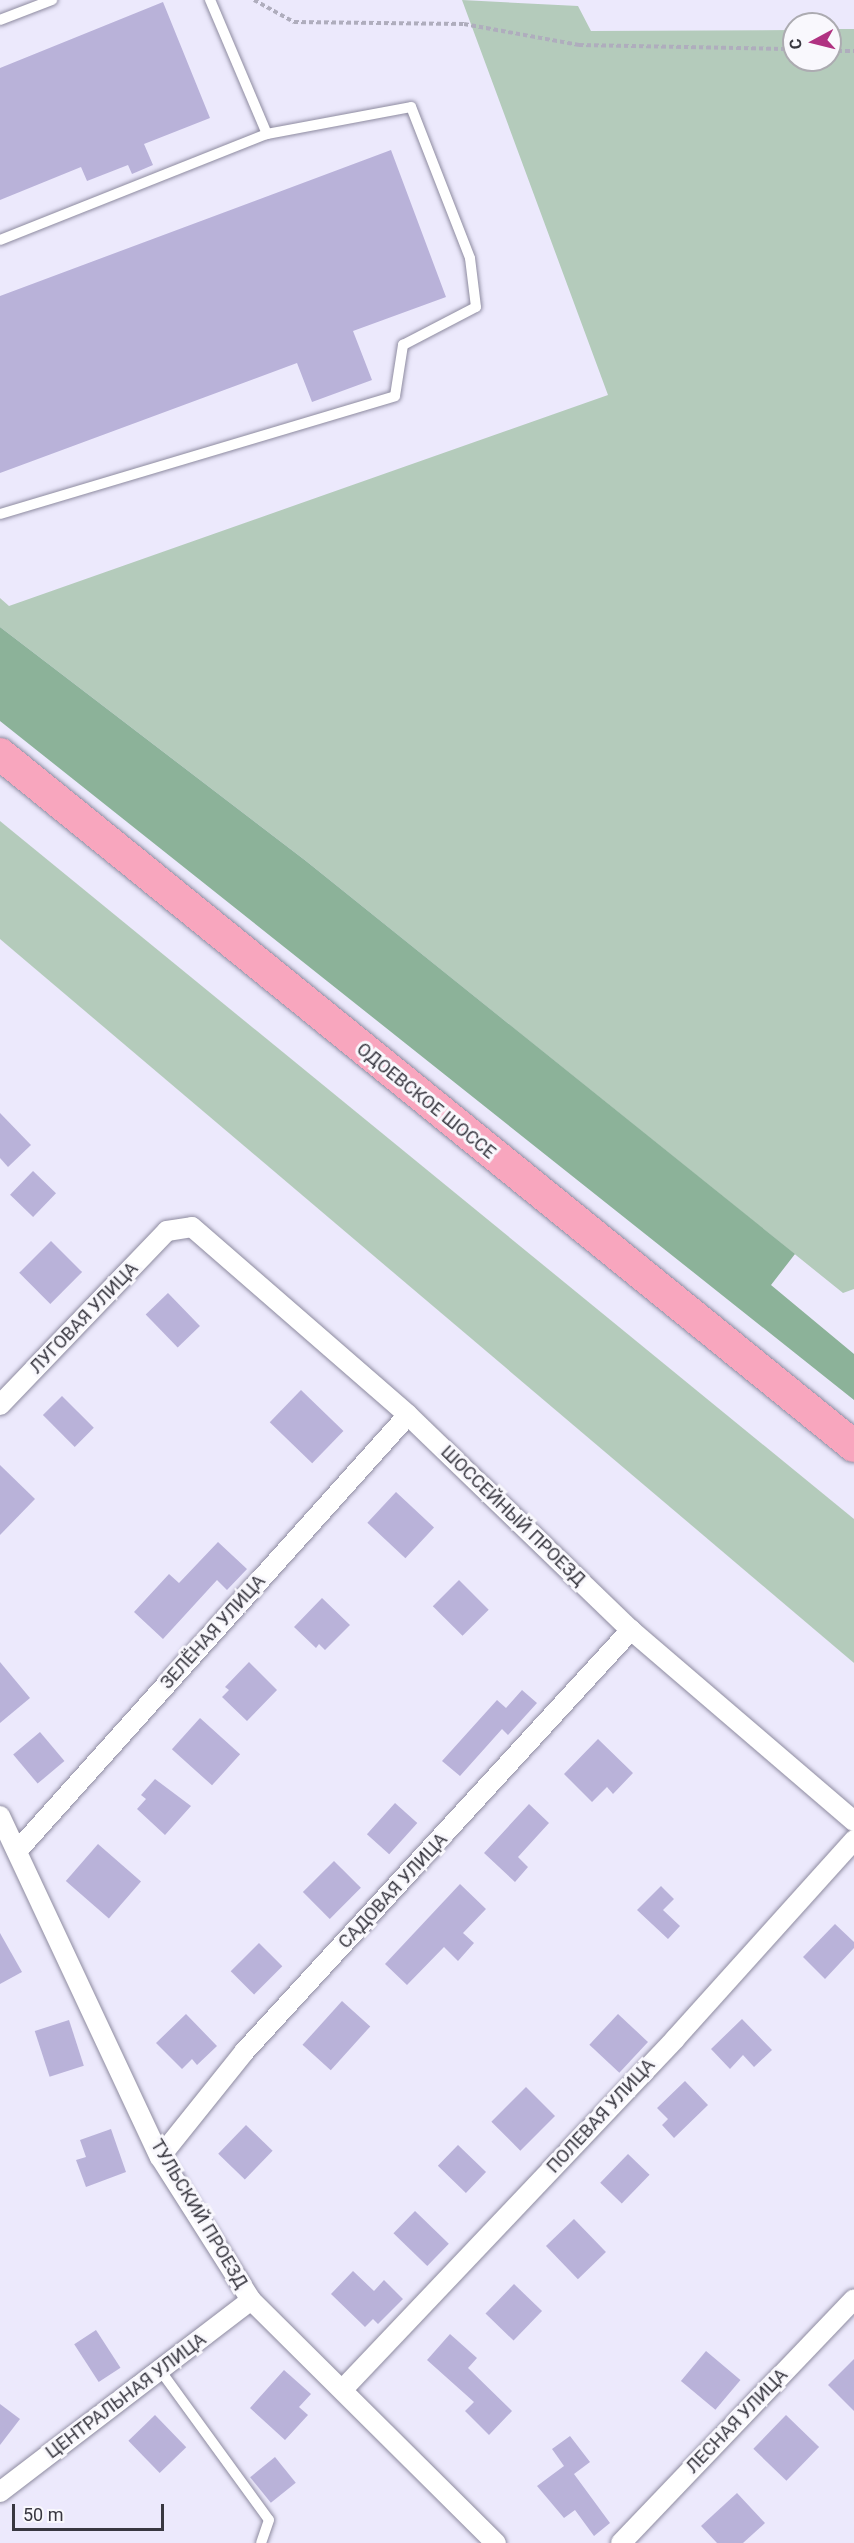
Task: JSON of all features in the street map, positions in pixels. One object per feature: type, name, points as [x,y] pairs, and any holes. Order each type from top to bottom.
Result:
[{"type":"main road","name":"ОДОЕВСКОЕ ШОССЕ","points":[[0,754],[854,1446]]},
{"type":"street","name":"ШОССЕЙНЫЙ ПРОЕЗД","points":[[167,1231],[192,1227],[408,1415],[631,1630],[854,1821]]},
{"type":"street","name":"ЛУГОВАЯ УЛИЦА","points":[[0,1405],[167,1231]]},
{"type":"street","name":"ЗЕЛЁНАЯ УЛИЦА","points":[[18,1850],[408,1415]]},
{"type":"street","name":"САДОВАЯ УЛИЦА","points":[[160,2157],[244,2052],[631,1630]]},
{"type":"street","name":"ТУЛЬСКИЙ ПРОЕЗД","points":[[0,1816],[18,1850],[160,2157],[251,2300],[344,2388],[496,2543]]},
{"type":"street","name":"ПОЛЕВАЯ УЛИЦА","points":[[344,2388],[675,2039],[854,1840]]},
{"type":"street","name":"ЛЕСНАЯ УЛИЦА","points":[[621,2543],[854,2299]]},
{"type":"street","name":"ЦЕНТРАЛЬНАЯ УЛИЦА","points":[[0,2492],[251,2300]]},
{"type":"lane","points":[[0,20],[52,0]]},
{"type":"lane","points":[[210,0],[267,134]]},
{"type":"lane","points":[[0,240],[267,134],[411,107],[470,258],[476,307],[403,345],[395,396],[1,512]]},
{"type":"lane","points":[[160,2370],[269,2520],[261,2543]]},
{"type":"path","points":[[254,0],[294,22],[464,24],[579,45],[782,49]]},
{"type":"green space","points":[[462,0],[578,6],[591,31],[782,30],[782,72],[842,72],[842,29],[854,29],[854,1289],[843,1293],[306,861],[0,627],[0,598],[9,606],[608,395]]},
{"type":"green space","points":[[0,627],[306,861],[795,1254],[771,1285],[854,1354],[854,1400],[0,721]]},
{"type":"green space","points":[[0,821],[854,1519],[854,1663],[0,939]]},
{"type":"building","points":[[163,2],[210,118],[144,144],[153,165],[132,174],[128,165],[87,181],[81,167],[0,200],[0,68]]},
{"type":"building","points":[[391,150],[446,297],[353,331],[372,380],[312,402],[297,363],[0,473],[0,296]]},
{"type":"building","points":[[0,1113],[31,1145],[8,1167],[0,1158]]},
{"type":"building","points":[[33,1171],[56,1193],[33,1217],[10,1195]]},
{"type":"building","points":[[51,1241],[82,1272],[50,1304],[19,1273]]},
{"type":"building","points":[[168,1293],[200,1326],[178,1348],[146,1315]]},
{"type":"building","points":[[301,1390],[343,1431],[312,1463],[270,1422]]},
{"type":"building","points":[[62,1396],[94,1428],[75,1447],[43,1415]]},
{"type":"building","points":[[0,1465],[35,1499],[0,1535]]},
{"type":"building","points":[[396,1492],[434,1527],[405,1558],[367,1523]]},
{"type":"building","points":[[218,1542],[247,1569],[227,1590],[217,1580],[163,1639],[134,1612],[169,1574],[179,1583]]},
{"type":"building","points":[[459,1580],[489,1610],[463,1636],[433,1606]]},
{"type":"building","points":[[322,1598],[350,1625],[325,1650],[319,1644],[316,1648],[294,1627]]},
{"type":"building","points":[[0,1662],[30,1698],[0,1723]]},
{"type":"building","points":[[249,1662],[277,1690],[247,1721],[222,1697],[229,1690],[225,1687]]},
{"type":"building","points":[[522,1690],[537,1703],[508,1735],[502,1729],[460,1776],[442,1761],[497,1700],[506,1708]]},
{"type":"building","points":[[200,1718],[240,1754],[212,1785],[172,1749]]},
{"type":"building","points":[[40,1732],[64,1761],[38,1784],[13,1754]]},
{"type":"building","points":[[598,1739],[633,1773],[613,1794],[607,1787],[592,1802],[564,1774]]},
{"type":"building","points":[[155,1779],[191,1806],[165,1835],[137,1809],[146,1799],[141,1795]]},
{"type":"building","points":[[395,1803],[417,1823],[389,1854],[367,1834]]},
{"type":"building","points":[[529,1804],[549,1823],[518,1857],[528,1867],[515,1882],[484,1853]]},
{"type":"building","points":[[98,1844],[141,1881],[109,1918],[66,1881]]},
{"type":"building","points":[[334,1861],[361,1888],[330,1919],[303,1892]]},
{"type":"building","points":[[460,1884],[486,1909],[463,1933],[474,1943],[458,1961],[444,1947],[407,1985],[385,1964]]},
{"type":"building","points":[[661,1886],[674,1899],[663,1910],[680,1926],[668,1939],[637,1910]]},
{"type":"building","points":[[835,1924],[854,1942],[854,1948],[825,1979],[803,1957]]},
{"type":"building","points":[[0,1933],[22,1972],[0,1984]]},
{"type":"building","points":[[259,1943],[282,1966],[254,1995],[231,1971]]},
{"type":"building","points":[[342,2001],[370,2026],[331,2070],[303,2045]]},
{"type":"building","points":[[186,2014],[217,2046],[197,2065],[192,2059],[182,2069],[156,2043]]},
{"type":"building","points":[[618,2014],[648,2042],[619,2073],[589,2045]]},
{"type":"building","points":[[742,2019],[772,2050],[754,2067],[743,2055],[730,2069],[711,2049]]},
{"type":"building","points":[[69,2020],[84,2066],[50,2077],[35,2031]]},
{"type":"building","points":[[685,2081],[708,2105],[674,2138],[662,2125],[668,2119],[657,2108]]},
{"type":"building","points":[[526,2087],[555,2116],[520,2151],[491,2122]]},
{"type":"building","points":[[246,2125],[273,2151],[245,2179],[218,2154]]},
{"type":"building","points":[[111,2129],[126,2172],[86,2187],[76,2160],[86,2157],[80,2140]]},
{"type":"building","points":[[458,2145],[486,2172],[466,2193],[438,2166]]},
{"type":"building","points":[[628,2154],[650,2175],[622,2204],[600,2183]]},
{"type":"building","points":[[415,2211],[449,2244],[427,2266],[393,2233]]},
{"type":"building","points":[[574,2219],[606,2252],[578,2279],[546,2246]]},
{"type":"building","points":[[353,2271],[374,2291],[384,2280],[403,2299],[378,2324],[373,2319],[365,2327],[331,2294]]},
{"type":"building","points":[[514,2284],[542,2311],[514,2341],[486,2313]]},
{"type":"building","points":[[96,2330],[121,2368],[99,2382],[74,2344]]},
{"type":"building","points":[[450,2334],[477,2358],[468,2368],[512,2411],[489,2435],[465,2411],[474,2402],[427,2360]]},
{"type":"building","points":[[706,2351],[740,2380],[715,2410],[681,2381]]},
{"type":"building","points":[[854,2359],[854,2411],[828,2385]]},
{"type":"building","points":[[284,2370],[311,2394],[299,2407],[308,2415],[285,2440],[250,2408]]},
{"type":"building","points":[[0,2404],[20,2419],[0,2445]]},
{"type":"building","points":[[155,2415],[186,2447],[160,2473],[128,2441]]},
{"type":"building","points":[[786,2415],[819,2447],[786,2481],[753,2449]]},
{"type":"building","points":[[570,2436],[590,2462],[574,2474],[610,2523],[594,2536],[575,2510],[564,2518],[537,2486],[564,2466],[552,2449]]},
{"type":"building","points":[[275,2457],[296,2483],[271,2503],[250,2477]]},
{"type":"building","points":[[737,2493],[765,2523],[743,2543],[717,2543],[701,2526]]}]
